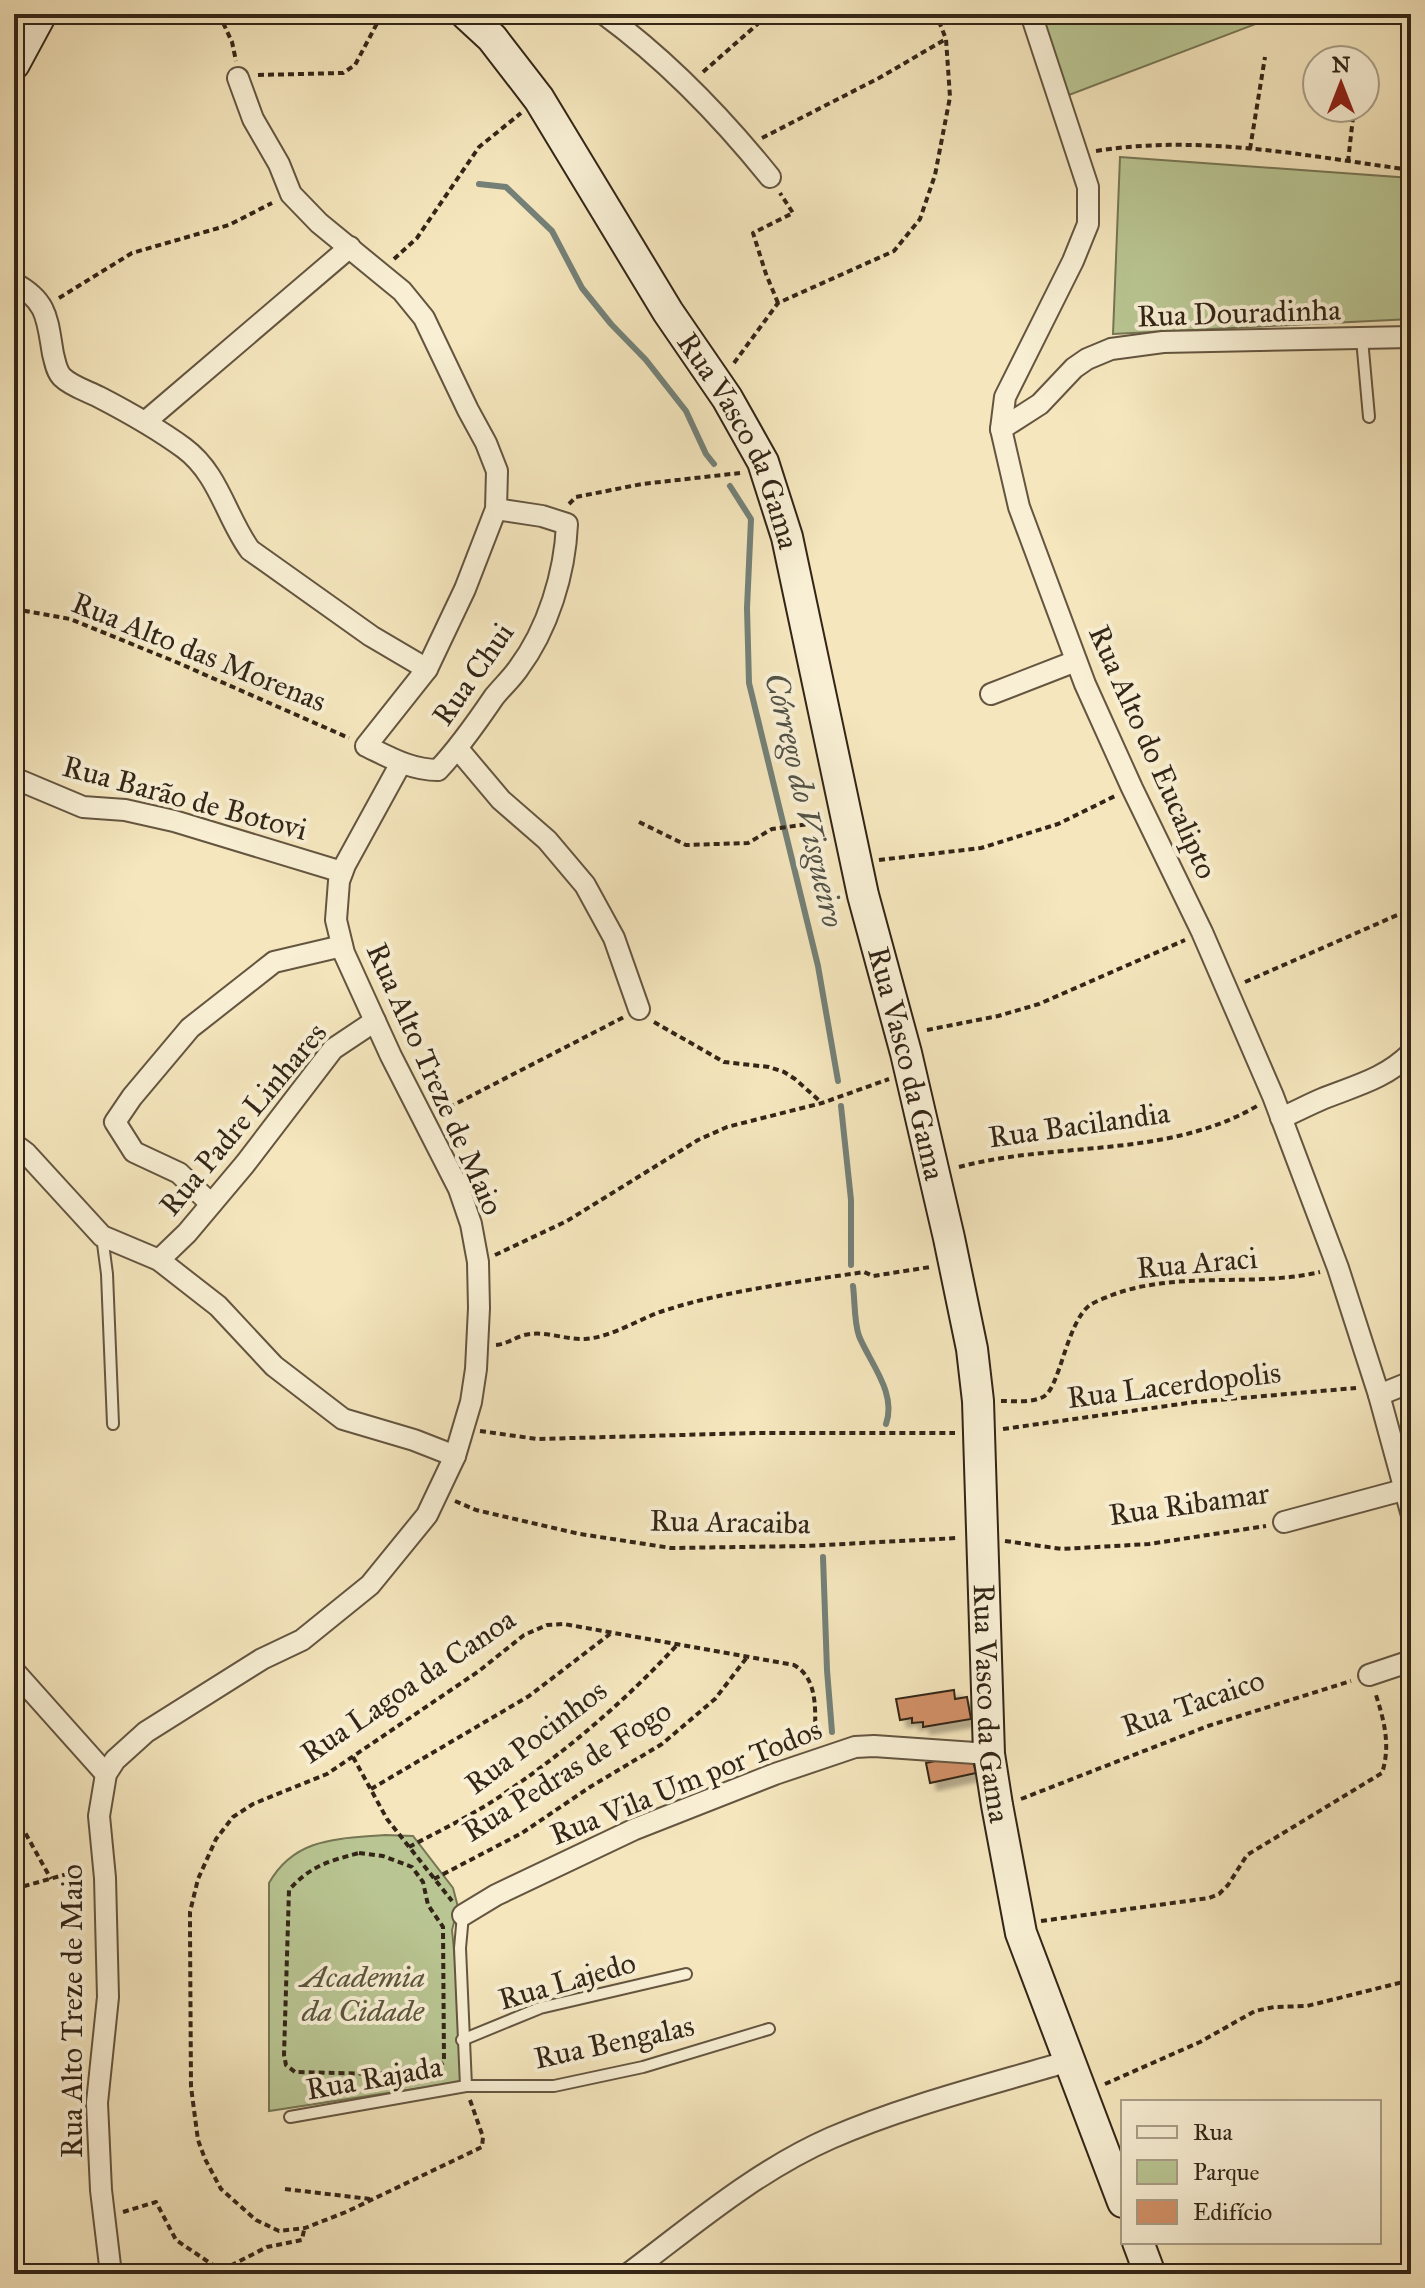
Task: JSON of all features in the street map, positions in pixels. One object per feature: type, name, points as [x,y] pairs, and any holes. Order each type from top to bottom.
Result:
[{"type":"main road","points":[[14,64],[41,14]]},
{"type":"main road","name":"Rua Vasco da Gama","points":[[466,14],[492,38],[539,99],[668,312],[757,447],[787,537],[846,819],[901,1037],[972,1349],[978,1401],[989,1754],[1019,1924],[1121,2197]]},
{"type":"main road","points":[[1139,2244],[1150,2274]]},
{"type":"street","points":[[604,14],[641,41],[689,84],[770,177]]},
{"type":"street","name":"Rua Alto do Eucalipto","points":[[1031,14],[1088,187],[1088,224],[1073,261],[1005,397],[1001,429],[1019,507],[1076,661],[1132,788],[1202,932],[1273,1096],[1338,1268],[1377,1388],[1411,1512]]},
{"type":"street","points":[[238,78],[253,119],[279,164],[291,194],[319,223],[380,271],[417,307],[435,337],[497,471],[496,509],[465,589],[427,669],[372,749]]},
{"type":"street","points":[[145,422],[350,247]]},
{"type":"street","points":[[14,283],[26,289],[43,307],[55,363],[63,378],[145,422],[185,449],[200,462],[214,482],[238,534],[250,550],[371,636],[427,669]]},
{"type":"street","name":"Rua Douradinha","points":[[1001,429],[1040,404],[1074,368],[1111,349],[1163,342],[1411,337]]},
{"type":"street","points":[[496,509],[542,516],[567,524]]},
{"type":"street","name":"Rua Chui","points":[[372,749],[401,763],[438,770],[458,749],[496,694],[518,670],[537,638],[563,560],[567,524]]},
{"type":"street","points":[[991,694],[1076,661]]},
{"type":"street","points":[[458,749],[501,800],[547,840],[585,885],[614,938],[639,1009]]},
{"type":"street","name":"Rua Alto Treze de Maio","points":[[111,2274],[101,2190],[97,2103],[108,1997],[104,1863],[99,1816],[106,1774],[115,1760],[146,1732],[262,1659],[302,1640],[370,1585],[427,1515],[455,1456],[471,1402],[477,1345],[478,1262],[471,1224],[459,1189],[375,1021],[342,946],[336,920],[342,872],[401,763]]},
{"type":"street","name":"Rua Barão de Botovi","points":[[14,778],[83,807],[125,810],[174,821],[342,872]]},
{"type":"street","points":[[211,1204],[179,1173],[134,1152],[115,1122],[190,1028],[274,962],[342,946]]},
{"type":"street","name":"Rua Padre Linhares","points":[[159,1260],[211,1204],[333,1049],[375,1021]]},
{"type":"street","points":[[1281,1118],[1371,1082],[1397,1067],[1411,1053]]},
{"type":"street","points":[[18,1156],[102,1236],[159,1260],[218,1306],[274,1366],[343,1419],[455,1456]]},
{"type":"street","points":[[1377,1388],[1411,1382]]},
{"type":"street","name":"Rua Ribamar","points":[[1284,1522],[1403,1490]]},
{"type":"street","points":[[1369,1675],[1411,1661]]},
{"type":"street","points":[[14,1671],[106,1774]]},
{"type":"street","name":"Rua Vila Um por Todos","points":[[463,1915],[496,1895],[635,1829],[855,1747],[989,1754]]},
{"type":"street","points":[[628,2274],[754,2181],[829,2139],[948,2096],[1069,2061]]},
{"type":"lane","points":[[1362,339],[1369,417]]},
{"type":"lane","points":[[102,1236],[107,1274],[113,1424]]},
{"type":"lane","points":[[463,1915],[460,1948],[466,2086]]},
{"type":"lane","name":"Rua Lajedo","points":[[462,2040],[540,2008],[686,1974]]},
{"type":"lane","name":"Rua Bengalas","points":[[466,2086],[554,2086],[643,2067],[769,2029]]},
{"type":"lane","name":"Rua Rajada","points":[[290,2117],[466,2086]]},
{"type":"path","points":[[219,14],[232,42],[238,78],[271,74],[343,73],[355,65],[382,14]]},
{"type":"path","points":[[689,84],[769,14]]},
{"type":"path","points":[[718,384],[778,303],[894,251],[920,219],[935,175],[950,97],[946,39],[936,14]]},
{"type":"path","points":[[745,147],[879,78],[946,39]]},
{"type":"path","points":[[1250,149],[1265,57]]},
{"type":"path","points":[[380,271],[417,238],[479,147],[539,99]]},
{"type":"path","points":[[1348,162],[1352,124]]},
{"type":"path","points":[[1078,153],[1150,144],[1215,145],[1411,170]]},
{"type":"path","points":[[770,177],[793,213],[753,233],[778,303]]},
{"type":"path","points":[[43,307],[132,253],[229,225],[291,194]]},
{"type":"path","points":[[567,524],[568,506],[576,497],[642,484],[766,469]]},
{"type":"path","name":"Rua Alto das Morenas","points":[[14,609],[70,619],[372,749]]},
{"type":"path","points":[[857,864],[981,848],[1058,824],[1132,788]]},
{"type":"path","points":[[639,822],[686,845],[748,843],[772,829],[846,819]]},
{"type":"path","points":[[1227,989],[1411,909]]},
{"type":"path","points":[[901,1037],[1039,1004],[1066,990],[1111,975],[1202,932]]},
{"type":"path","points":[[424,1121],[639,1009],[687,1043],[724,1062],[769,1067],[784,1072],[822,1103]]},
{"type":"path","points":[[478,1262],[567,1221],[698,1140],[727,1127],[822,1103],[909,1071]]},
{"type":"path","name":"Rua Bacilandia","points":[[933,1174],[991,1158],[1086,1151],[1157,1140],[1227,1119],[1273,1096]]},
{"type":"path","points":[[477,1345],[506,1344],[524,1335],[554,1333],[584,1339],[664,1311],[722,1297],[864,1272],[873,1276],[954,1263]]},
{"type":"path","name":"Rua Araci","points":[[978,1401],[1021,1401],[1046,1396],[1052,1390],[1064,1348],[1082,1313],[1091,1304],[1117,1294],[1143,1286],[1180,1281],[1285,1278],[1338,1268]]},
{"type":"path","name":"Rua Lacerdopolis","points":[[462,1427],[537,1439],[754,1433],[979,1433],[1195,1402],[1377,1388]]},
{"type":"path","name":"Rua Aracaiba","points":[[437,1494],[476,1510],[580,1534],[671,1548],[980,1538]]},
{"type":"path","name":"Rua Ribamar","points":[[980,1538],[1062,1549],[1162,1542],[1284,1522]]},
{"type":"path","name":"Rua Lagoa da Canoa","points":[[466,2086],[483,2137],[482,2147],[373,2200],[305,2228],[279,2231],[244,2211],[221,2189],[198,2140],[191,2087],[190,1912],[207,1855],[222,1827],[253,1804],[327,1774],[479,1671],[524,1635],[547,1625],[575,1627],[794,1665],[809,1676],[815,1709],[815,1760]]},
{"type":"path","points":[[371,1789],[529,1696],[610,1634]]},
{"type":"path","name":"Rua Pocinhos","points":[[409,1847],[504,1794],[637,1687],[677,1645]]},
{"type":"path","name":"Rua Pedras de Fogo","points":[[434,1879],[522,1833],[662,1744],[715,1699],[748,1656]]},
{"type":"path","points":[[1019,1924],[1121,1912],[1219,1894],[1247,1855],[1382,1773],[1387,1758],[1387,1733],[1369,1675]]},
{"type":"path","name":"Rua Tacaico","points":[[997,1805],[1072,1781],[1208,1726],[1369,1675]]},
{"type":"path","points":[[353,1756],[387,1819],[463,1915]]},
{"type":"path","points":[[14,1818],[51,1879]]},
{"type":"path","points":[[359,1853],[383,1856],[412,1867],[423,1882],[428,1905],[443,1927],[444,2062],[438,2068],[412,2072],[295,2072],[286,2065],[284,2055],[289,1890],[304,1872],[331,1860],[359,1853]]},
{"type":"path","points":[[14,1889],[104,1863]]},
{"type":"path","points":[[1081,2095],[1200,2042],[1255,2011],[1307,2006],[1411,1980]]},
{"type":"path","points":[[285,2189],[373,2200]]},
{"type":"path","points":[[118,2213],[156,2202],[176,2240],[213,2265],[230,2266],[267,2247],[302,2240],[305,2228]]},
{"type":"green space","points":[[1039,14],[1282,14],[1069,95]]},
{"type":"green space","points":[[1120,157],[1411,178],[1411,319],[1113,334]]},
{"type":"green space","name":"Academia da Cidade","points":[[385,1835],[413,1836],[453,1888],[458,1907],[452,1930],[467,2081],[269,2111],[269,1883],[291,1857],[319,1843]]},
{"type":"building","points":[[954,1690],[955,1699],[967,1697],[971,1719],[923,1727],[923,1722],[912,1723],[912,1718],[900,1720],[896,1699]]},
{"type":"building","points":[[971,1753],[976,1773],[930,1783],[926,1763]]},
{"type":"waterway","name":"Córrego do Visgueiro","points":[[479,184],[506,187],[552,231],[582,288],[686,411],[706,454],[714,464]]},
{"type":"waterway","name":"Córrego do Visgueiro","points":[[730,486],[751,519],[747,608],[749,683],[818,966],[838,1081]]},
{"type":"waterway","name":"Córrego do Visgueiro","points":[[841,1106],[851,1200],[851,1265]]},
{"type":"waterway","name":"Córrego do Visgueiro","points":[[853,1286],[859,1336],[881,1378],[888,1401],[886,1424]]},
{"type":"waterway","name":"Córrego do Visgueiro","points":[[823,1557],[832,1732]]}]
